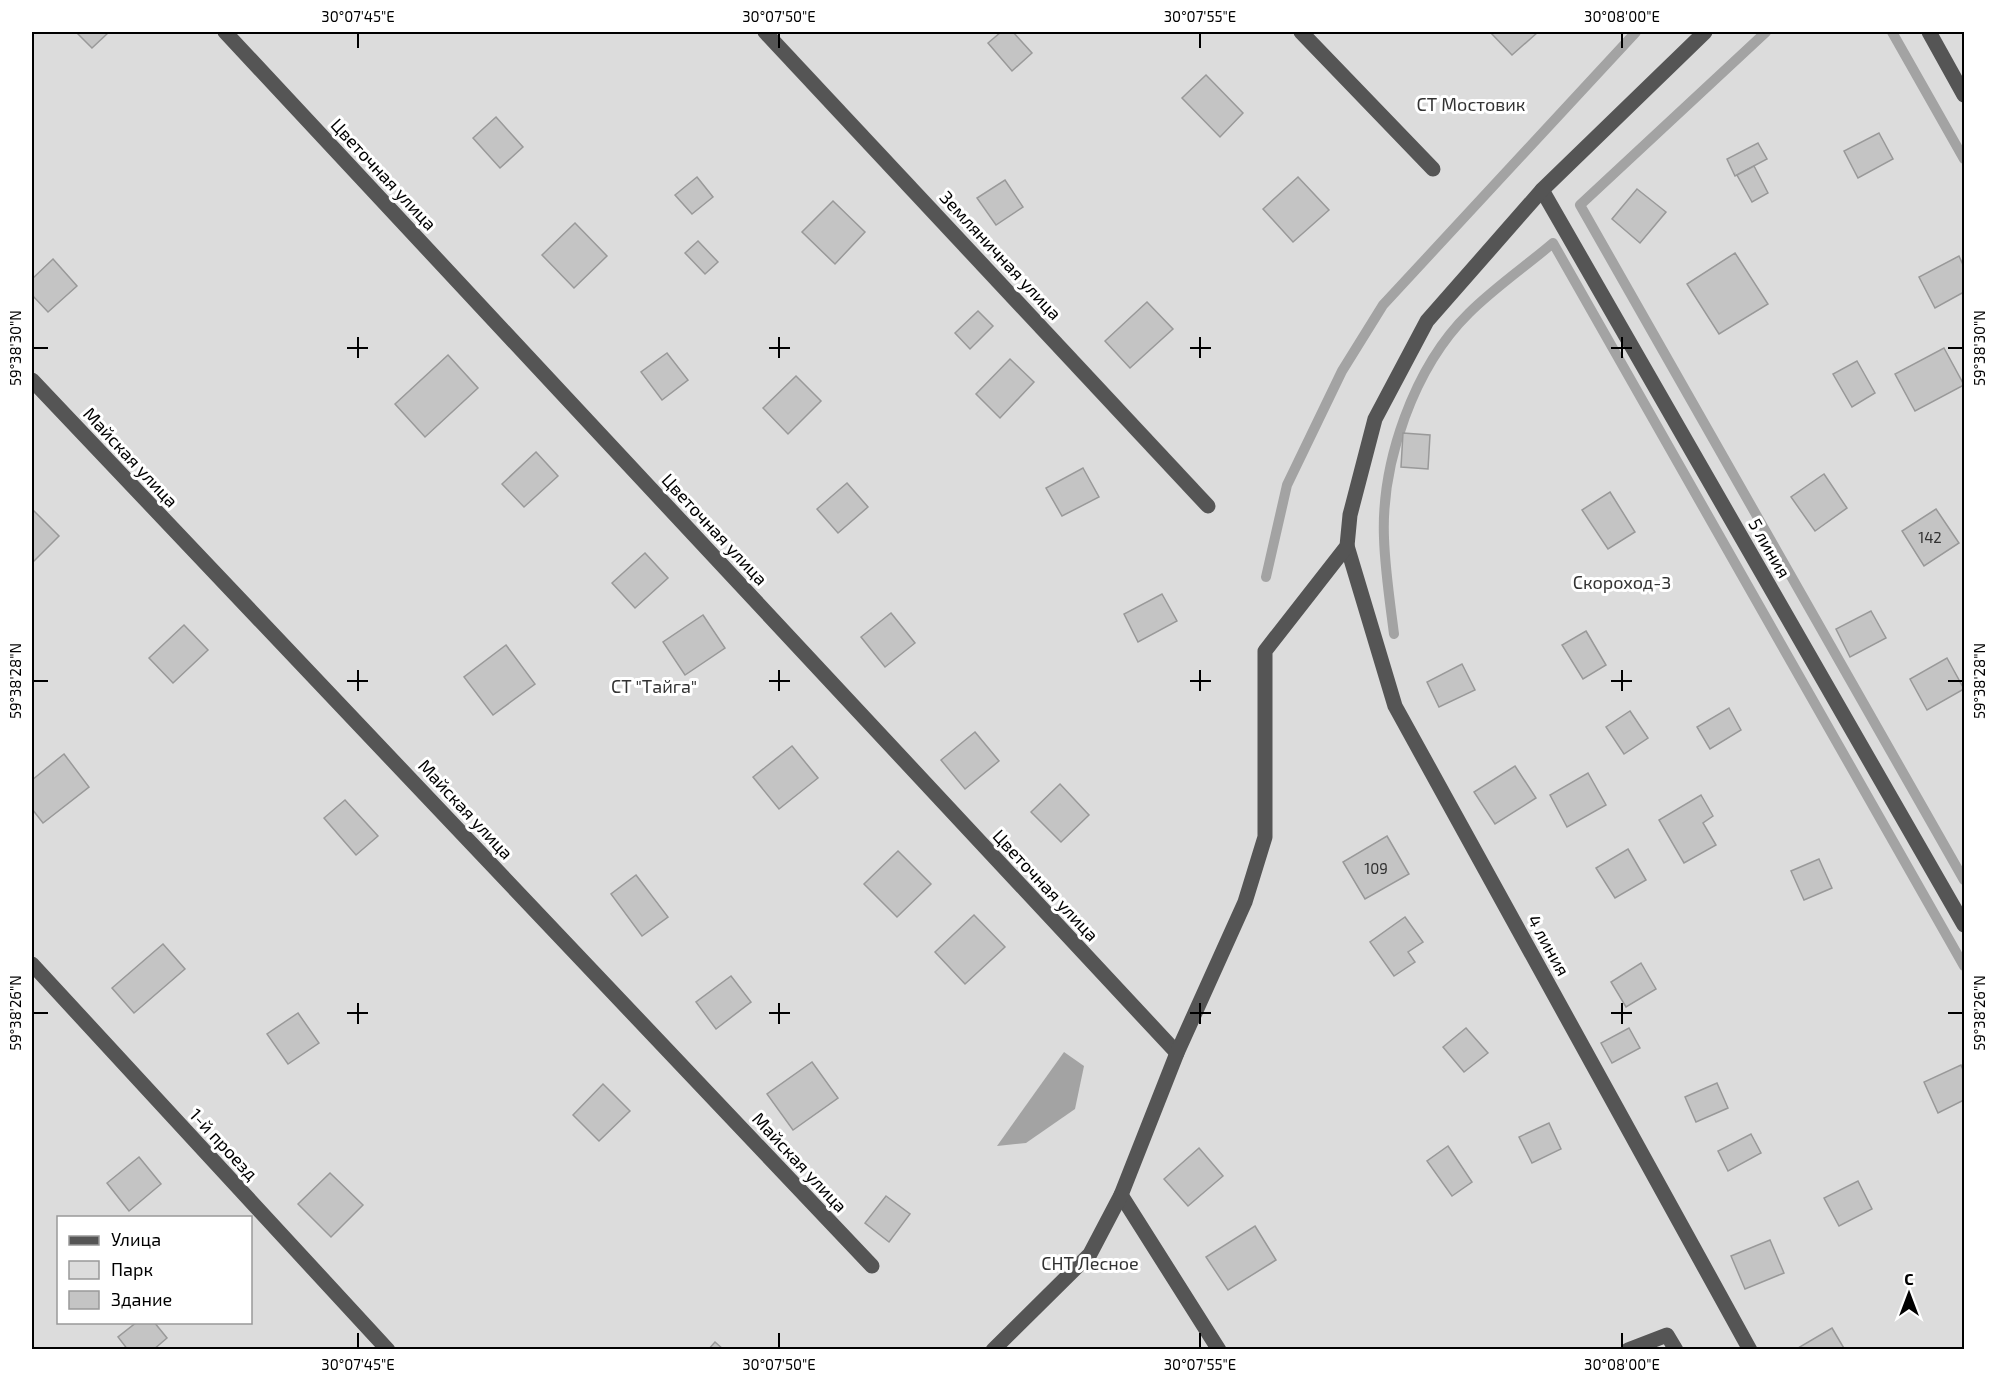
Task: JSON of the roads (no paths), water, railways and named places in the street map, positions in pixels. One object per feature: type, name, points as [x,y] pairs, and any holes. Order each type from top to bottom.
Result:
[{"type":"street","name":"Цветочная улица","points":[[225,32],[1177,1053]]},
{"type":"street","name":"Земляничная улица","points":[[765,32],[1208,506]]},
{"type":"street","points":[[1301,32],[1433,170]]},
{"type":"street","points":[[993,1350],[1090,1254],[1120,1195],[1177,1053],[1245,902],[1265,837],[1265,651],[1347,546],[1350,515],[1375,419],[1427,321],[1542,190],[1705,32]]},
{"type":"street","points":[[1929,32],[1965,95]]},
{"type":"street","name":"5 линия","points":[[1542,190],[1965,925]]},
{"type":"street","name":"Майская улица","points":[[32,380],[872,1266]]},
{"type":"street","name":"4 линия","points":[[1347,546],[1395,706],[1750,1350]]},
{"type":"street","name":"1-й проезд","points":[[32,964],[388,1350]]},
{"type":"street","points":[[1120,1195],[1219,1350]]},
{"type":"street","points":[[1628,1350],[1667,1335],[1676,1350]]},
{"type":"waterway","points":[[1266,577],[1287,485],[1342,371],[1383,305],[1636,32]]},
{"type":"waterway","points":[[1766,32],[1580,205],[1964,880]]},
{"type":"waterway","points":[[1892,32],[1964,159]]},
{"type":"waterway","points":[[1394,634],[1385,562],[1385,509],[1388,478],[1405,417],[1432,360],[1449,335],[1499,286],[1553,243],[1964,966]]},
{"type":"park label","name":"СТ Мостовик","points":[[1471,104]]},
{"type":"park label","name":"Скороход-3","points":[[1622,582]]},
{"type":"park label","name":"СТ \"Тайга\"","points":[[654,686]]},
{"type":"park label","name":"СНТ Лесное","points":[[1090,1263]]}]
